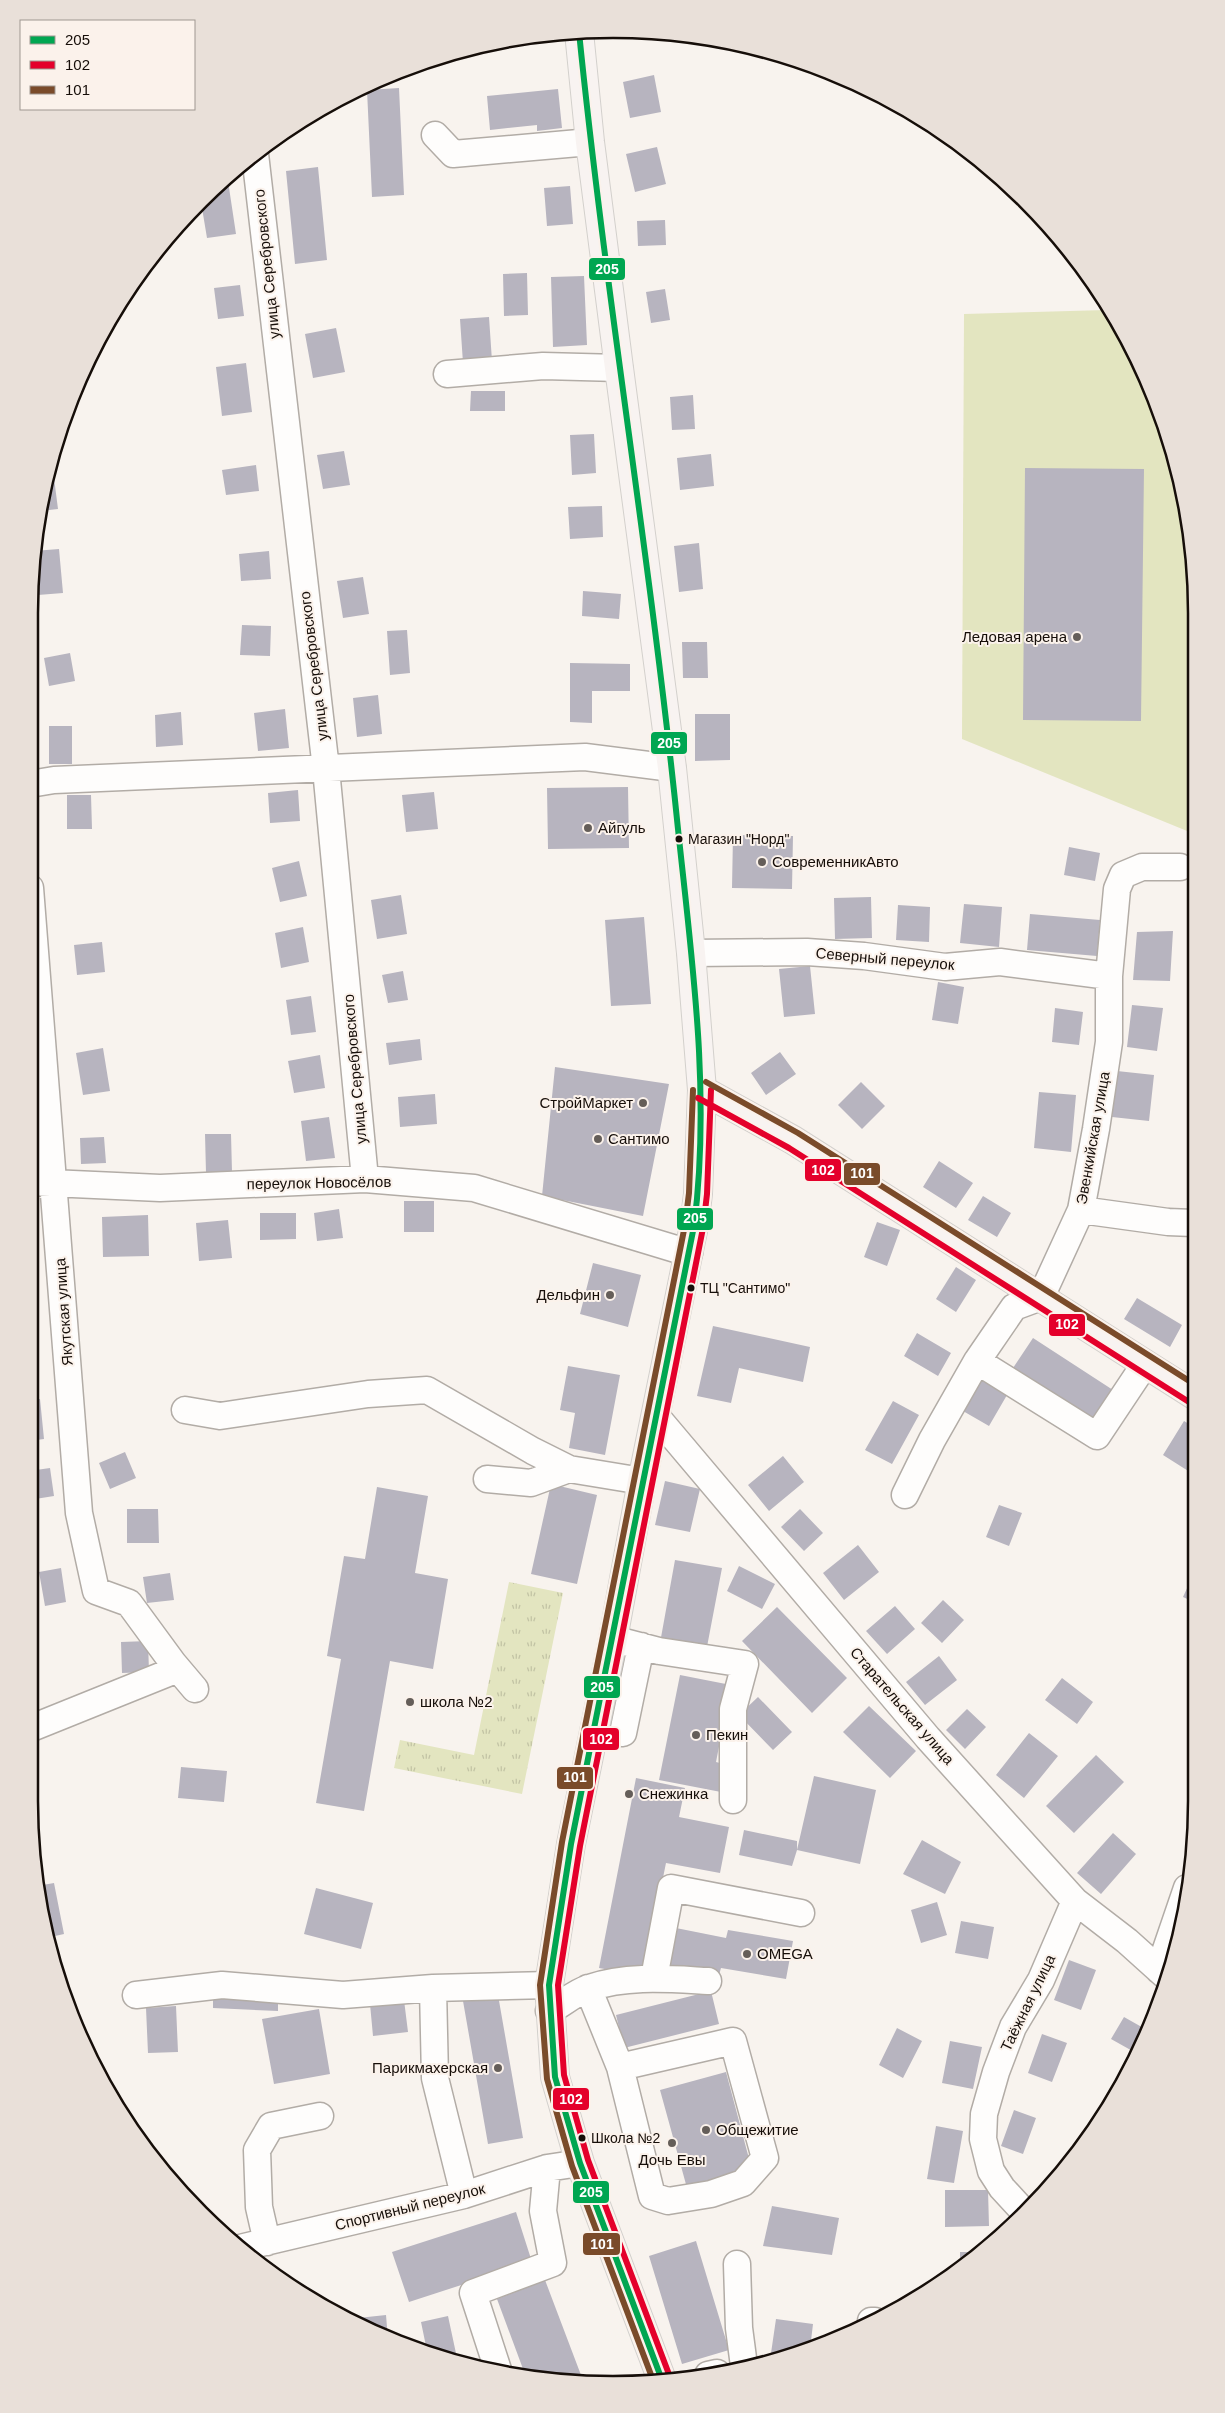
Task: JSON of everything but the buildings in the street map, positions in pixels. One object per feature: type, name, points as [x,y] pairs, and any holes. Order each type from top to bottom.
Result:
[{"type":"main road","points":[[580,39],[590,142],[672,768],[691,953],[702,1090],[698,1194],[689,1253],[571,1844],[549,1984],[555,2077],[580,2163],[659,2373]]},
{"type":"main road","points":[[702,1090],[793,1140],[1188,1391]]},
{"type":"street","points":[[435,135],[453,154],[590,142]]},
{"type":"street","name":"улица Серебровского","points":[[256,161],[326,769],[365,1179]]},
{"type":"street","points":[[447,374],[543,366],[619,368]]},
{"type":"street","points":[[38,783],[73,779],[326,769],[427,762],[515,762],[585,757],[672,768]]},
{"type":"street","name":"Эвенкийская улица","points":[[1041,1297],[1082,1210],[1109,1042],[1109,976],[1117,889],[1123,875],[1142,866],[1180,867]]},
{"type":"street","name":"Северный переулок","points":[[691,953],[807,952],[864,956],[945,967],[1000,962],[1109,976]]},
{"type":"street","name":"Якутская улица","points":[[38,1085],[42,1183],[79,1513],[96,1591],[129,1603],[195,1689]]},
{"type":"street","name":"переулок Новосёлов","points":[[42,1183],[160,1188],[365,1179],[474,1188],[689,1253]]},
{"type":"street","points":[[1082,1210],[1168,1222],[1188,1223]]},
{"type":"street","points":[[905,1495],[932,1440],[977,1361],[1014,1307],[1041,1297]]},
{"type":"street","points":[[977,1361],[1097,1436],[1145,1364]]},
{"type":"street","points":[[185,1410],[220,1416],[368,1394],[427,1390],[533,1451],[569,1469],[642,1482]]},
{"type":"street","name":"Старательская улица","points":[[656,1416],[928,1738],[1075,1901],[1161,1971]]},
{"type":"street","points":[[487,1480],[531,1483],[569,1469]]},
{"type":"street","points":[[613,1638],[659,1651],[745,1664],[733,1709],[733,1800]]},
{"type":"street","points":[[623,1733],[642,1646]]},
{"type":"street","points":[[38,1725],[178,1669]]},
{"type":"street","points":[[654,1978],[671,1888],[801,1913]]},
{"type":"street","name":"Таёжная улица","points":[[1019,2207],[1002,2188],[991,2171],[983,2139],[984,2114],[996,2072],[1013,2027],[1041,1980],[1075,1901]]},
{"type":"street","points":[[550,2011],[588,1988],[654,1978],[708,1981]]},
{"type":"street","points":[[136,1995],[222,1985],[343,1995],[433,1988],[549,1984]]},
{"type":"street","points":[[433,1988],[435,2078],[464,2195]]},
{"type":"street","points":[[588,1988],[620,2067],[652,2196],[668,2201],[711,2194],[743,2183],[765,2158],[733,2041],[620,2067]]},
{"type":"street","points":[[266,2242],[258,2207],[257,2150],[271,2126],[320,2116]]},
{"type":"street","name":"Спортивный переулок","points":[[249,2246],[464,2195],[547,2168],[580,2163]]},
{"type":"street","points":[[496,2363],[473,2293],[553,2263],[543,2211],[547,2168]]},
{"type":"street","points":[[737,2264],[739,2328],[743,2360]]},
{"type":"green space","name":"Ледовая арена","points":[[1101,310],[1128,358],[1144,392],[1168,464],[1183,537],[1188,612],[1188,831],[962,739],[964,314]]},
{"type":"green space","points":[[509,1582],[563,1593],[522,1794],[394,1768],[400,1740],[474,1755]]},
{"type":"transit line","name":"205","points":[[580,39],[602,232],[667,729],[694,978],[698,1028],[701,1127],[694,1226],[571,1844],[549,1985],[555,2077],[580,2163],[659,2373]]},
{"type":"transit line","name":"101","points":[[706,1082],[798,1133],[1188,1380]]},
{"type":"transit line","name":"101","points":[[651,2374],[572,2166],[547,2079],[540,1985],[562,1842],[685,1225],[689,1193],[693,1090]]},
{"type":"transit line","name":"102","points":[[668,2373],[588,2160],[564,2075],[558,1985],[580,1846],[703,1228],[707,1194],[711,1090]]},
{"type":"transit line","name":"102","points":[[698,1098],[789,1148],[1188,1401]]},
{"type":"place","name":"Ледовая арена","points":[[1077,637]]},
{"type":"place","name":"Айгуль","points":[[588,828]]},
{"type":"place","name":"Магазин \"Норд\"","points":[[679,839]]},
{"type":"place","name":"СовременникАвто","points":[[762,862]]},
{"type":"place","name":"СтройМаркет","points":[[643,1103]]},
{"type":"place","name":"Сантимо","points":[[598,1139]]},
{"type":"place","name":"ТЦ \"Сантимо\"","points":[[691,1288]]},
{"type":"place","name":"Дельфин","points":[[610,1295]]},
{"type":"place","name":"школа №2","points":[[410,1702]]},
{"type":"place","name":"Пекин","points":[[696,1735]]},
{"type":"place","name":"Снежинка","points":[[629,1794]]},
{"type":"place","name":"OMEGA","points":[[747,1954]]},
{"type":"place","name":"Парикмахерская","points":[[498,2068]]},
{"type":"place","name":"Общежитие","points":[[706,2130]]},
{"type":"place","name":"Школа №2","points":[[582,2138]]},
{"type":"place","name":"Дочь Евы","points":[[672,2143]]}]
